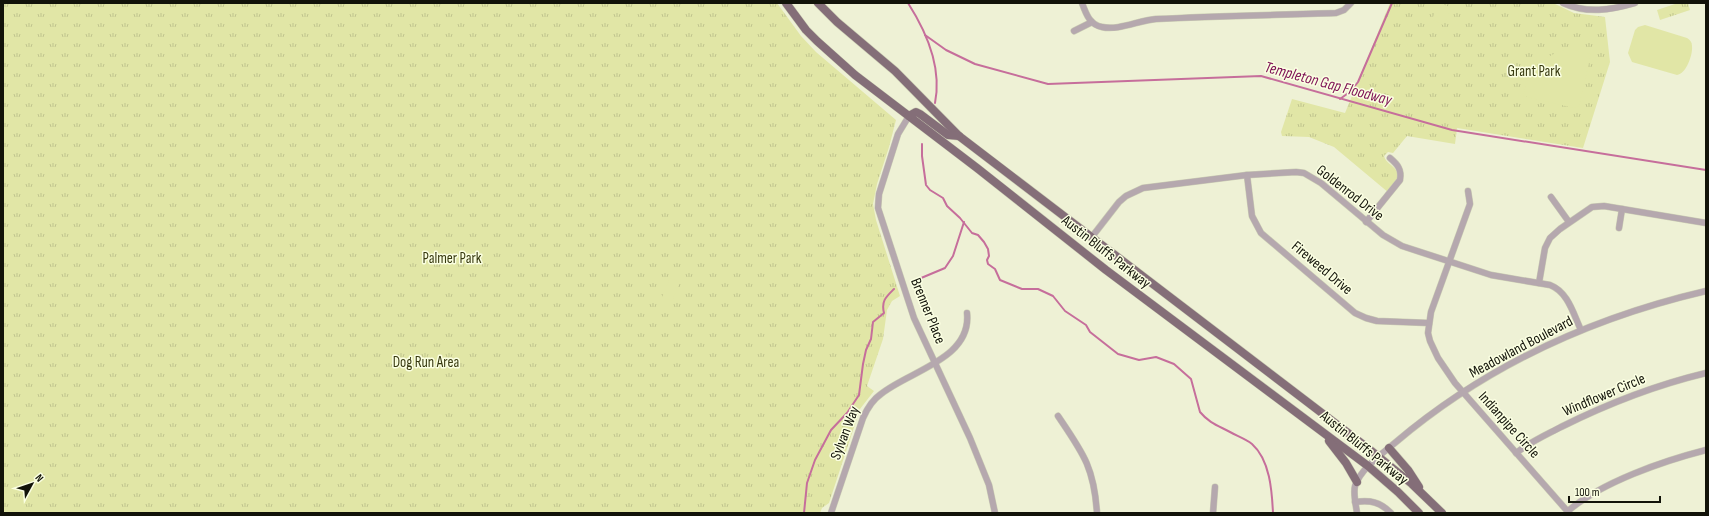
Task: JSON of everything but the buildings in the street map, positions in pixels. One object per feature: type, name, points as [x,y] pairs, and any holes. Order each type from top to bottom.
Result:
[{"type":"main road","name":"Austin Bluffs Parkway","points":[[786,3],[806,30],[832,56],[855,75],[1106,270],[1368,466],[1398,492],[1419,513]]},
{"type":"main road","name":"Austin Bluffs Parkway","points":[[818,3],[837,22],[896,71],[959,136],[1379,458],[1421,492],[1442,513]]},
{"type":"main road","points":[[909,116],[916,112],[948,135],[959,136]]},
{"type":"main road","points":[[1321,431],[1346,463],[1357,482]]},
{"type":"main road","points":[[1389,448],[1408,470],[1421,492]]},
{"type":"street","points":[[1082,3],[1087,16],[1092,22],[1102,27],[1110,28],[1155,19],[1336,13],[1344,10],[1351,3]]},
{"type":"street","points":[[1563,3],[1574,7],[1598,11],[1611,10],[1635,3]]},
{"type":"street","points":[[1074,31],[1092,22]]},
{"type":"street","name":"Brenner Place","points":[[909,116],[898,134],[879,194],[878,208],[914,318],[984,472],[995,513]]},
{"type":"street","points":[[1366,222],[1400,180],[1401,174],[1399,168],[1390,158]]},
{"type":"street","name":"Goldenrod Drive","points":[[1091,238],[1119,202],[1134,191],[1154,185],[1247,175],[1288,171],[1304,173],[1322,183],[1366,222],[1391,241],[1491,275],[1539,283],[1557,288],[1563,292],[1580,330]]},
{"type":"street","name":"Fireweed Drive","points":[[1247,175],[1252,216],[1261,233],[1347,307],[1366,318],[1377,321],[1429,323]]},
{"type":"street","name":"Indianpipe Circle","points":[[1468,191],[1470,204],[1431,312],[1428,333],[1433,349],[1442,365],[1462,392],[1568,512]]},
{"type":"street","points":[[1552,197],[1569,222]]},
{"type":"street","points":[[1539,283],[1546,243],[1555,233],[1569,222],[1592,207],[1604,206],[1706,223]]},
{"type":"street","points":[[1619,228],[1622,209]]},
{"type":"street","name":"Meadowland Boulevard","points":[[1357,482],[1368,466],[1427,417],[1462,392],[1519,359],[1580,330],[1654,304],[1706,291]]},
{"type":"street","name":"Sylvan Way","points":[[831,513],[862,418],[870,405],[886,390],[948,355],[956,346],[968,324],[967,313]]},
{"type":"street","name":"Windflower Circle","points":[[1516,453],[1542,437],[1603,407],[1670,383],[1706,373]]},
{"type":"street","points":[[1058,416],[1078,445],[1088,463],[1095,488],[1097,513]]},
{"type":"street","points":[[1568,512],[1585,498],[1633,475],[1663,463],[1706,450]]},
{"type":"street","points":[[1357,482],[1354,490],[1357,513]]},
{"type":"street","points":[[1213,513],[1215,487]]},
{"type":"street","points":[[1355,502],[1364,501],[1377,503],[1391,513]]},
{"type":"green space","name":"Palmer Park","points":[[3,3],[777,3],[801,36],[816,52],[896,120],[877,184],[873,204],[876,220],[900,296],[892,301],[887,310],[883,339],[867,386],[874,391],[860,409],[829,503],[822,508],[820,513],[3,513]]},
{"type":"green space","name":"Grant Park","points":[[1390,3],[1553,3],[1574,13],[1605,17],[1610,62],[1583,148],[1457,128],[1455,144],[1407,136],[1393,153],[1388,152],[1384,156],[1399,175],[1396,183],[1389,193],[1334,147],[1309,137],[1282,136],[1281,132],[1292,99],[1345,113]]},
{"type":"green space","points":[[1440,3],[1452,8],[1443,25],[1432,19]]},
{"type":"green space","points":[[1678,3],[1688,3],[1690,10],[1660,20],[1657,10]]},
{"type":"green space","points":[[1645,25],[1687,38],[1691,41],[1692,50],[1690,59],[1686,68],[1680,74],[1677,75],[1632,62],[1628,53],[1635,30],[1638,27]]},
{"type":"green space","points":[[1565,50],[1574,50],[1591,54],[1579,106],[1574,108],[1523,96],[1528,80],[1542,61],[1549,56]]},
{"type":"green space","points":[[670,278],[680,282],[672,301],[662,297]]},
{"type":"waterway","name":"Templeton Gap Floodway","points":[[908,3],[921,26],[931,50],[937,90],[935,103]]},
{"type":"waterway","points":[[1340,99],[1351,91],[1358,82],[1392,3]]},
{"type":"waterway","name":"Templeton Gap Floodway","points":[[925,35],[946,50],[975,64],[1048,84],[1261,76],[1452,130],[1706,170]]},
{"type":"waterway","name":"Templeton Gap Floodway","points":[[922,144],[926,185],[930,190],[943,198],[947,206],[960,218],[972,233],[978,235],[984,242],[988,249],[988,264],[995,269],[1000,280],[1022,289],[1038,289],[1053,296],[1065,311],[1086,325],[1090,332],[1118,354],[1139,360],[1156,357],[1174,364],[1191,379],[1200,412],[1203,416],[1214,424],[1250,442],[1263,458],[1271,486],[1273,513]]},
{"type":"waterway","name":"Templeton Gap Floodway","points":[[914,281],[945,268],[953,256],[964,222]]},
{"type":"waterway","name":"Templeton Gap Floodway","points":[[804,513],[807,483],[815,460],[831,430],[847,413],[859,395],[863,364],[866,350],[871,339],[873,322],[884,313],[884,302],[894,289]]},
{"type":"park label","name":"Dog Run Area","points":[[426,362]]}]
